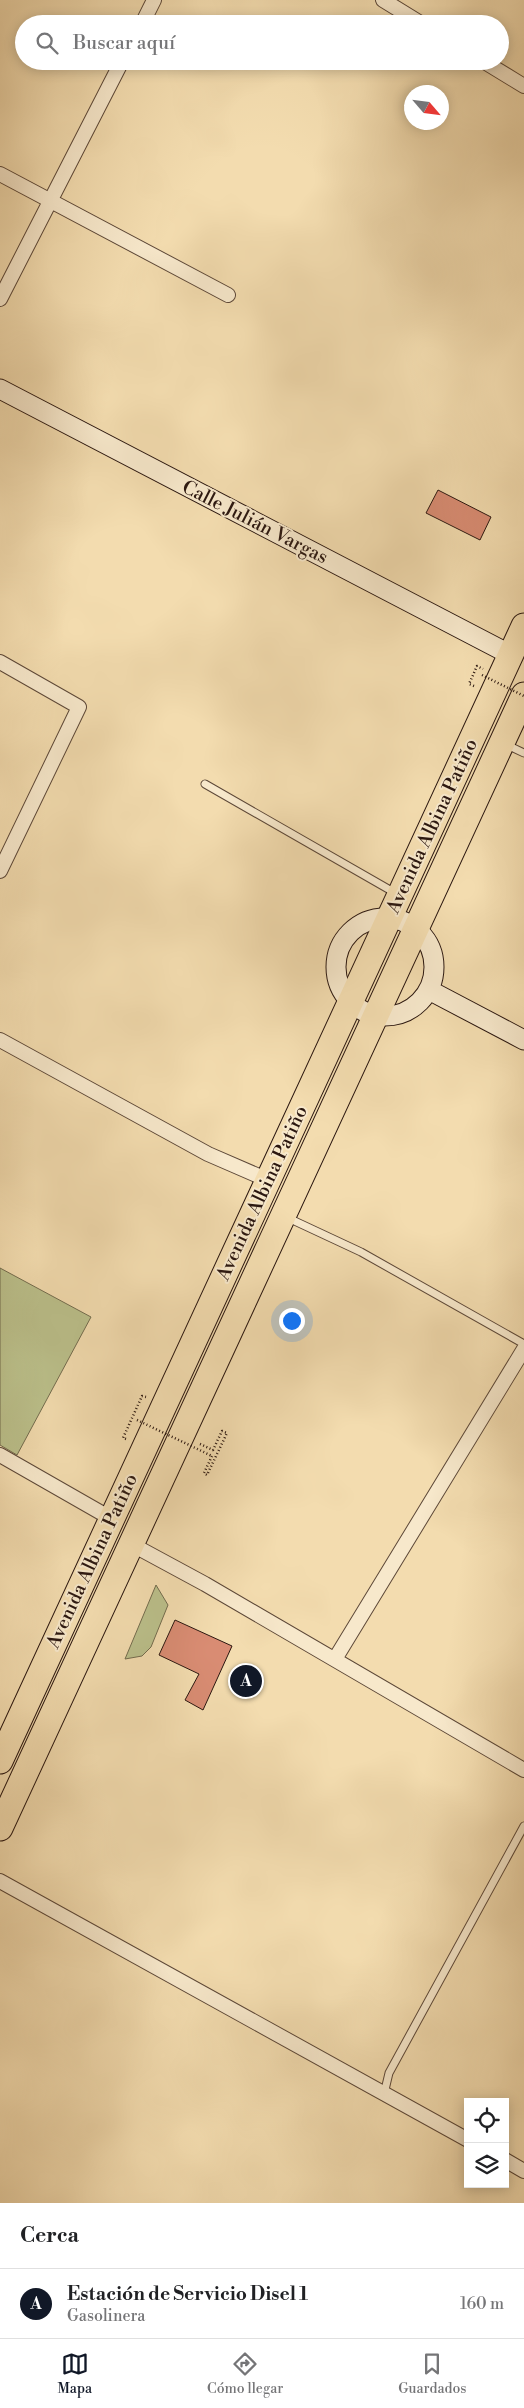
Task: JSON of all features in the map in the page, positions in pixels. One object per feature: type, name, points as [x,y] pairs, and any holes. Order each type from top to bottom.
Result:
[{"type":"highway","name":"Avenida Albina Patiño","points":[[0,1761],[524,626]]},
{"type":"highway","name":"Avenida Albina Patiño","points":[[0,1828],[524,695]]},
{"type":"main road","name":"Calle Julián Vargas","points":[[0,390],[511,655]]},
{"type":"main road","points":[[351,1001],[360,1008],[376,1014],[392,1015],[406,1011],[420,1002],[429,990],[434,977],[435,964],[432,950],[426,938],[416,928],[403,921],[394,907]]},
{"type":"main road","points":[[429,990],[524,1040]]},
{"type":"street","points":[[146,15],[154,0]]},
{"type":"street","points":[[383,0],[407,15]]},
{"type":"street","points":[[0,299],[117,70]]},
{"type":"street","points":[[498,70],[524,86]]},
{"type":"street","points":[[0,174],[228,295]]},
{"type":"street","points":[[0,662],[79,707],[0,871]]},
{"type":"street","points":[[0,1040],[208,1154],[268,1180]]},
{"type":"street","points":[[335,1659],[524,1349]]},
{"type":"street","points":[[0,1455],[112,1518]]},
{"type":"street","points":[[131,1544],[335,1659],[524,1770]]},
{"type":"street","points":[[0,1881],[464,2138]]},
{"type":"street","points":[[509,2162],[524,2171]]},
{"type":"lane","points":[[502,743],[524,753]]},
{"type":"lane","points":[[205,784],[394,907]]},
{"type":"lane","points":[[283,1216],[361,1252],[524,1344]]},
{"type":"lane","points":[[384,2094],[389,2073],[524,1826]]},
{"type":"path","points":[[477,666],[469,684],[476,687],[482,675],[524,695]]},
{"type":"path","points":[[138,1414],[147,1398],[142,1396],[122,1438],[127,1440],[137,1420],[212,1456],[204,1473],[207,1475],[227,1433],[222,1431],[213,1450]]},
{"type":"green space","points":[[0,1268],[91,1317],[17,1455],[0,1445]]},
{"type":"green space","points":[[156,1585],[168,1605],[151,1647],[142,1656],[125,1659]]},
{"type":"building","points":[[438,490],[491,517],[480,540],[426,513]]},
{"type":"building","points":[[175,1620],[232,1646],[203,1710],[185,1700],[199,1674],[159,1655]]},
{"type":"place","name":"Estación de Servicio Disel 1","points":[[246,1681]]}]
